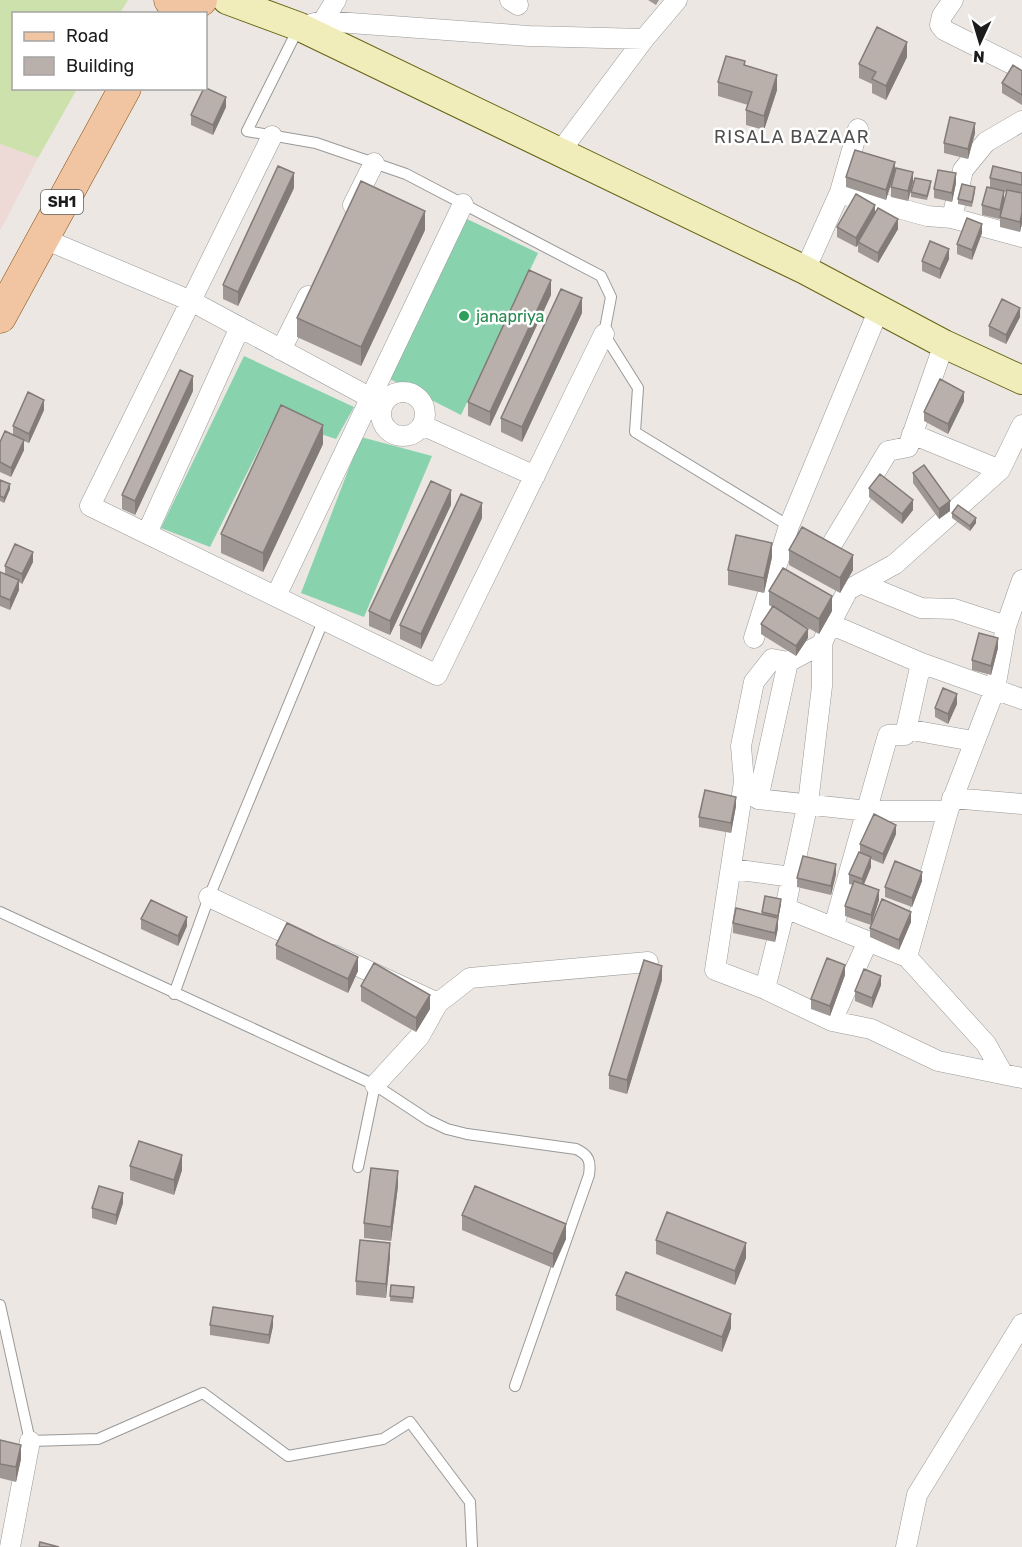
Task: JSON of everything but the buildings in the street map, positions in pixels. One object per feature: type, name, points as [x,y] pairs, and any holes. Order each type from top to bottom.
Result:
[{"type":"main road","points":[[227,0],[311,24],[559,153],[805,270],[944,344],[1022,380]]},
{"type":"main road","name":"SH1","points":[[0,317],[124,90]]},
{"type":"street","points":[[311,24],[336,0]]},
{"type":"street","points":[[559,153],[644,39],[677,0]]},
{"type":"street","points":[[953,0],[942,16],[940,25],[944,30],[1022,69]]},
{"type":"street","points":[[311,24],[529,36],[644,39]]},
{"type":"street","points":[[952,218],[963,170],[986,142],[1022,121]]},
{"type":"street","points":[[805,270],[840,192],[858,129]]},
{"type":"street","points":[[272,136],[90,506],[437,675],[604,334]]},
{"type":"street","points":[[343,225],[374,163]]},
{"type":"street","points":[[840,192],[927,216],[952,218],[1022,237]]},
{"type":"street","points":[[276,596],[376,401],[463,204]]},
{"type":"street","points":[[42,238],[191,301],[376,401],[381,421],[392,434],[409,436],[423,426],[426,408],[415,393],[396,391],[376,401]]},
{"type":"street","points":[[281,350],[317,277]]},
{"type":"street","points":[[754,638],[789,526],[879,309]]},
{"type":"street","points":[[147,533],[240,327]]},
{"type":"street","points":[[765,989],[808,803],[822,686],[822,644],[848,590],[851,568],[888,451],[908,447],[944,344]]},
{"type":"street","points":[[851,568],[895,564],[1000,470],[1022,424]]},
{"type":"street","points":[[423,426],[535,476]]},
{"type":"street","points":[[912,434],[1000,470]]},
{"type":"street","points":[[789,526],[851,568],[921,608],[954,609],[1006,626]]},
{"type":"street","points":[[907,957],[950,805],[995,688],[1006,626],[1022,580]]},
{"type":"street","points":[[830,624],[921,663],[1022,699]]},
{"type":"street","points":[[822,644],[788,662],[772,659],[754,681],[741,746],[744,782],[715,970],[765,989],[832,1021],[871,1029],[938,1061],[1012,1076]]},
{"type":"street","points":[[788,662],[758,799],[868,810],[950,805],[1022,804]]},
{"type":"street","points":[[834,926],[888,735],[905,735],[921,663]]},
{"type":"street","points":[[906,729],[973,741]]},
{"type":"street","points":[[732,868],[792,877]]},
{"type":"street","points":[[209,897],[438,1003]]},
{"type":"street","points":[[785,908],[907,957],[1012,1076]]},
{"type":"street","points":[[832,1021],[868,941]]},
{"type":"street","points":[[375,1085],[419,1037],[438,1003],[470,978],[648,962]]},
{"type":"street","points":[[906,1547],[917,1495],[1022,1324]]},
{"type":"street","points":[[10,1547],[30,1441]]},
{"type":"lane","points":[[311,24],[247,131],[316,143],[406,174],[602,276],[611,297],[604,334],[638,388],[635,432],[789,526]]},
{"type":"lane","points":[[174,994],[209,897],[324,619]]},
{"type":"lane","points":[[0,912],[375,1085],[428,1120],[447,1129],[467,1134],[576,1149],[586,1154],[591,1163],[589,1175],[515,1386]]},
{"type":"lane","points":[[358,1167],[375,1085]]},
{"type":"lane","points":[[0,1305],[30,1441],[98,1439],[203,1393],[288,1456],[383,1439],[410,1422],[470,1502],[472,1547]]},
{"type":"shaded area","points":[[0,144],[38,158],[0,231]]},
{"type":"green space","points":[[0,0],[128,0],[121,12],[12,12],[12,90],[76,90],[38,158],[0,144]]},
{"type":"green space","name":"janapriya","points":[[467,219],[538,253],[461,415],[390,379]]},
{"type":"green space","points":[[244,356],[354,407],[336,439],[274,419],[210,547],[161,528]]},
{"type":"green space","points":[[361,437],[432,456],[364,617],[301,593]]},
{"type":"place","name":"janapriya","points":[[464,316]]},
{"type":"district","name":"RISALA BAZAAR","points":[[792,137]]}]
